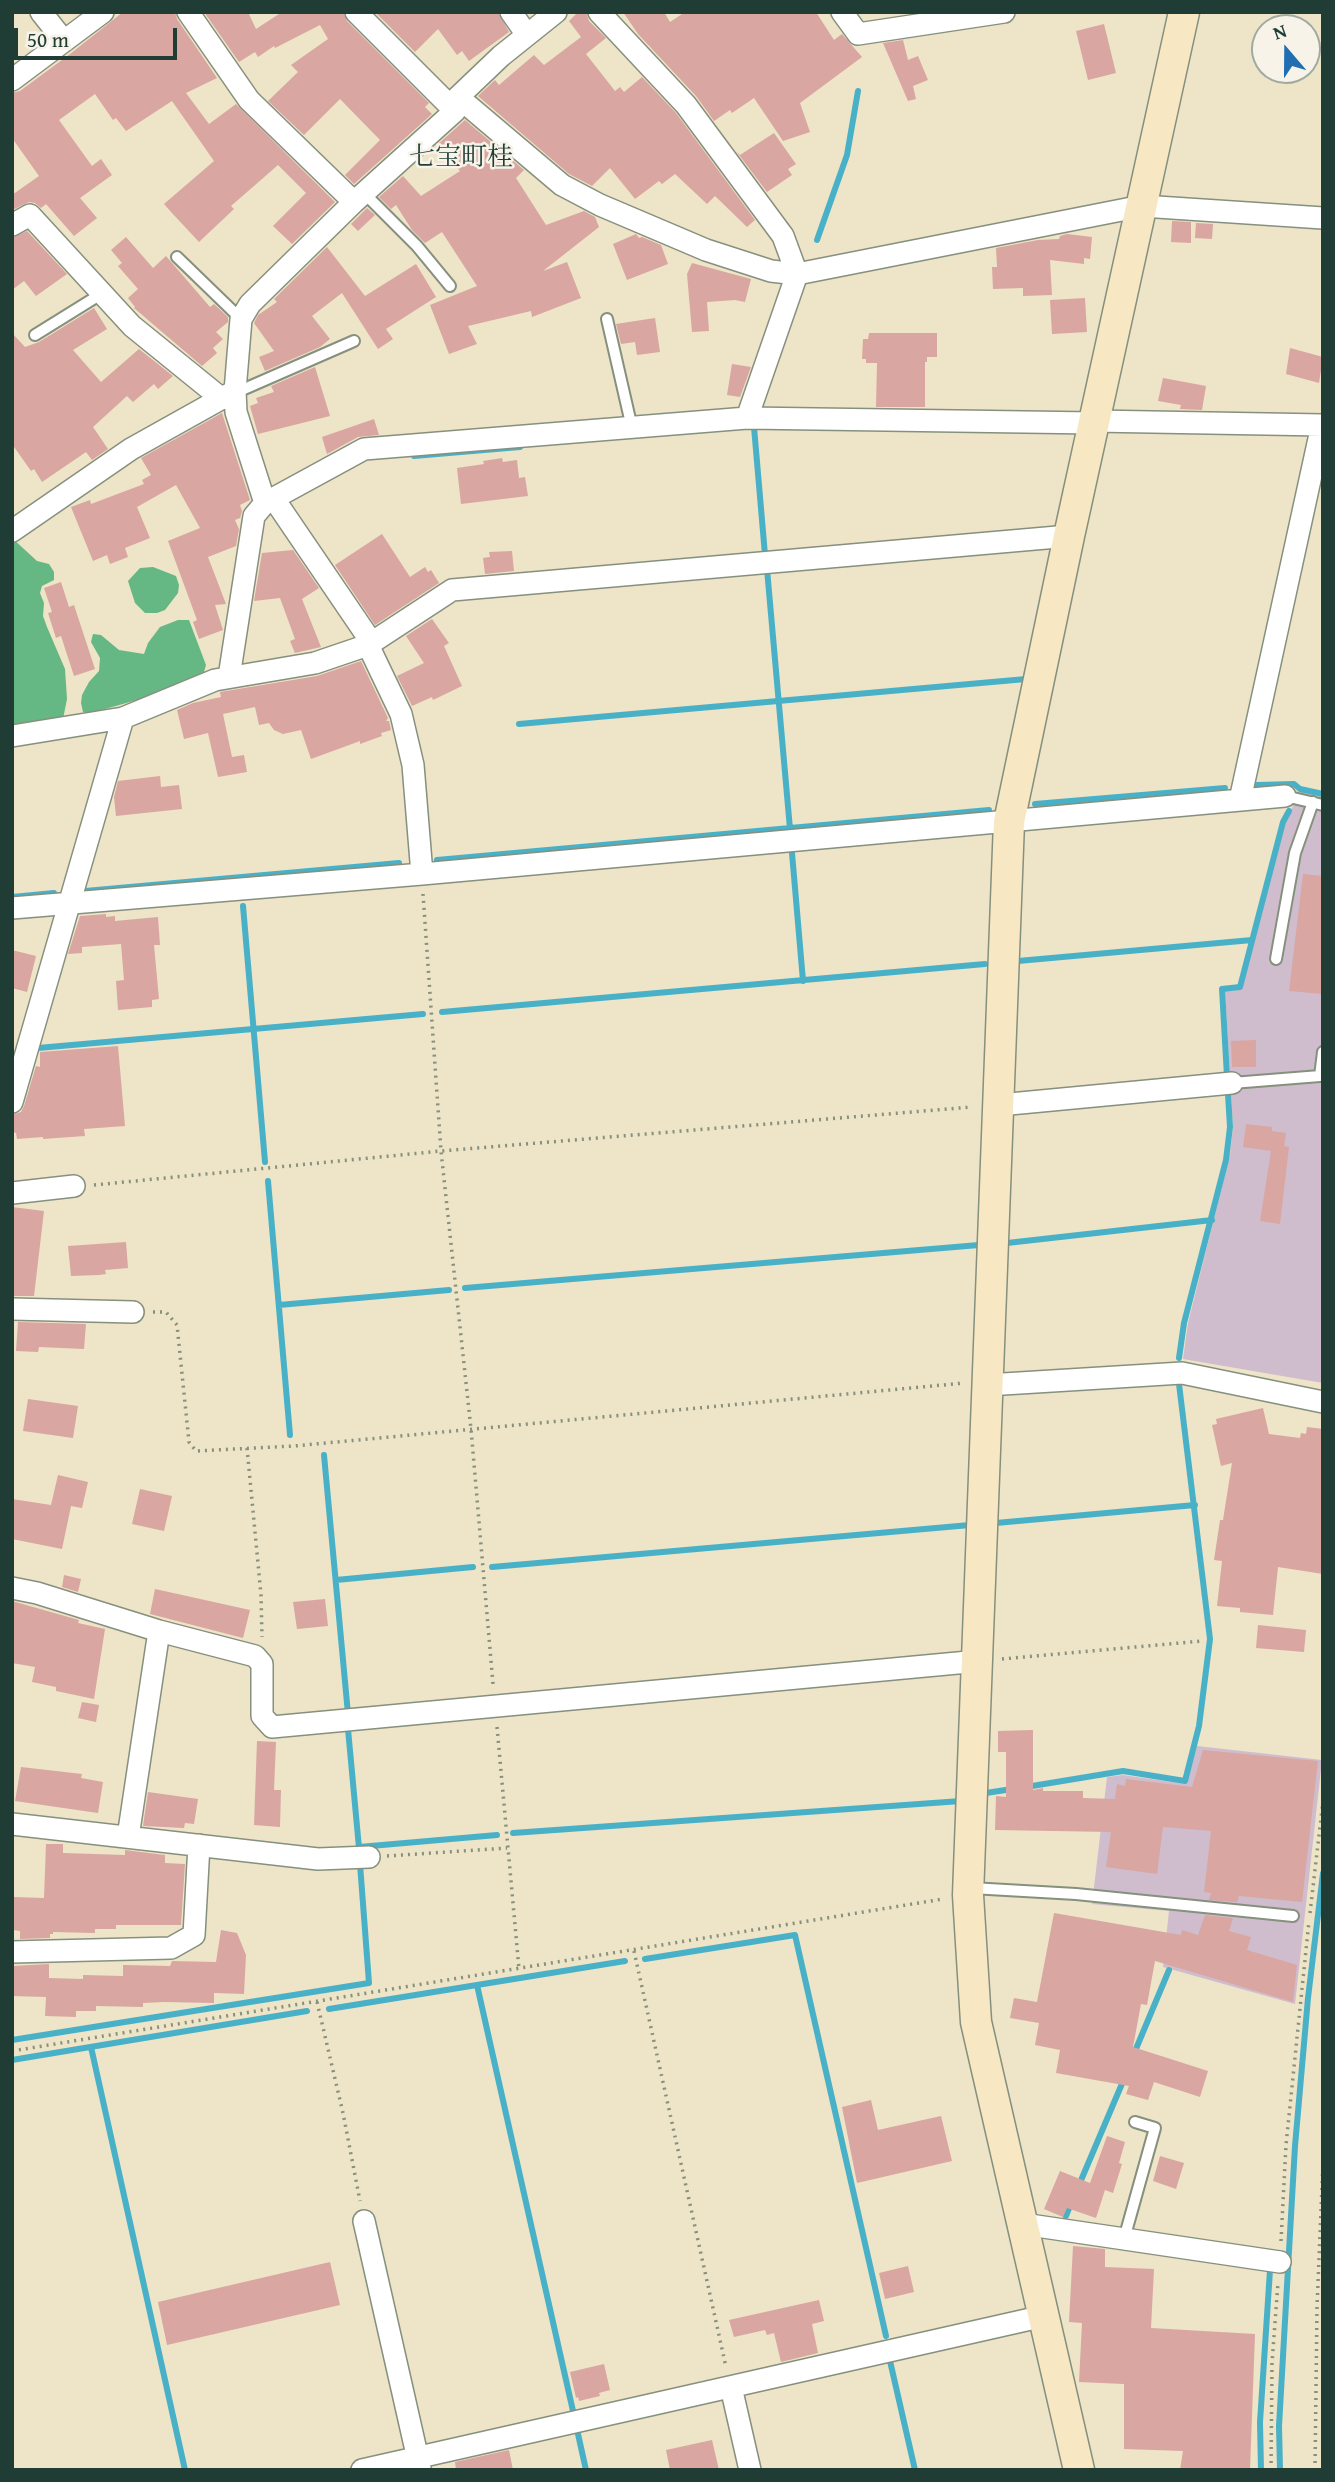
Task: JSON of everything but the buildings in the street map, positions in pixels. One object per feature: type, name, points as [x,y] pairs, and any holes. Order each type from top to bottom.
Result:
[{"type":"street","points":[[41,12],[64,41]]},
{"type":"street","points":[[12,80],[103,12]]},
{"type":"street","points":[[188,12],[249,100],[359,198]]},
{"type":"street","points":[[356,12],[457,104],[562,185],[706,250],[771,271],[797,274],[1142,206],[1323,218]]},
{"type":"street","points":[[511,12],[527,35]]},
{"type":"street","points":[[422,874],[413,765],[401,714],[370,644],[270,501],[230,394],[241,319],[250,304],[457,104],[501,56],[556,12]]},
{"type":"street","points":[[599,12],[686,105],[783,236],[797,274],[747,418]]},
{"type":"street","points":[[842,12],[858,34],[1004,12]]},
{"type":"street","points":[[1079,2470],[976,2022],[968,1892],[979,1661],[1009,822],[1184,12]]},
{"type":"street","points":[[12,225],[30,215],[132,326],[230,394]]},
{"type":"street","points":[[12,531],[131,449],[230,394]]},
{"type":"street","points":[[229,677],[254,516],[270,501],[364,449],[747,418],[1323,425],[1240,800]]},
{"type":"street","points":[[12,736],[123,718],[215,680],[315,663],[370,644],[452,590],[1069,536]]},
{"type":"street","points":[[12,1102],[123,718]]},
{"type":"street","points":[[12,908],[1285,796]]},
{"type":"street","points":[[999,1105],[1232,1083]]},
{"type":"street","points":[[12,1193],[74,1186]]},
{"type":"street","points":[[12,1309],[133,1312]]},
{"type":"street","points":[[987,1383],[1182,1373],[1323,1402]]},
{"type":"street","points":[[12,1588],[255,1656],[262,1664],[262,1716],[272,1727],[979,1661]]},
{"type":"street","points":[[128,1837],[159,1631]]},
{"type":"street","points":[[12,1824],[318,1859],[369,1857]]},
{"type":"street","points":[[12,1952],[171,1948],[194,1935],[200,1845]]},
{"type":"street","points":[[364,2221],[419,2463]]},
{"type":"street","points":[[1023,2224],[1280,2262]]},
{"type":"street","points":[[362,2470],[419,2463],[731,2387],[1044,2316]]},
{"type":"street","points":[[731,2387],[750,2470]]},
{"type":"lane","points":[[359,198],[417,246],[450,286]]},
{"type":"lane","points":[[177,257],[241,319]]},
{"type":"lane","points":[[35,335],[101,294]]},
{"type":"lane","points":[[607,319],[632,428]]},
{"type":"lane","points":[[230,394],[354,341]]},
{"type":"lane","points":[[1276,959],[1295,853],[1318,804],[1285,796]]},
{"type":"lane","points":[[1232,1083],[1320,1076],[1323,1052]]},
{"type":"lane","points":[[968,1892],[1076,1894],[1293,1916]]},
{"type":"lane","points":[[1124,2239],[1155,2128],[1135,2122]]},
{"type":"path","points":[[422,874],[441,1152],[471,1429],[519,1969]]},
{"type":"path","points":[[74,1186],[999,1105]]},
{"type":"path","points":[[133,1312],[166,1312],[177,1325],[189,1442],[196,1451],[294,1446],[987,1383]]},
{"type":"path","points":[[247,1448],[261,1595],[262,1664]]},
{"type":"path","points":[[979,1661],[1202,1641]]},
{"type":"path","points":[[1271,2470],[1271,2375],[1286,2186],[1286,2145],[1323,1801]]},
{"type":"path","points":[[369,1857],[507,1848]]},
{"type":"path","points":[[12,2051],[634,1951],[968,1892]]},
{"type":"path","points":[[634,1951],[731,2387]]},
{"type":"path","points":[[317,2002],[343,2113],[364,2221]]},
{"type":"path","points":[[1315,2470],[1317,2307],[1323,2162]]},
{"type":"shaded area","points":[[1300,791],[1323,795],[1323,1383],[1183,1359],[1188,1323],[1230,1154],[1233,1128],[1225,990],[1242,989],[1285,823]]},
{"type":"shaded area","points":[[1197,1746],[1322,1760],[1295,2004],[1163,1967],[1169,1911],[1092,1904],[1107,1777],[1123,1775],[1186,1784]]},
{"type":"green space","points":[[12,538],[37,561],[49,564],[54,572],[54,580],[42,586],[40,593],[44,603],[43,616],[65,669],[67,699],[62,724],[12,732]]},
{"type":"green space","points":[[153,567],[176,576],[178,593],[165,610],[145,613],[135,603],[128,581],[140,568]]},
{"type":"green space","points":[[178,620],[189,620],[206,665],[204,672],[144,698],[91,713],[83,712],[82,695],[99,671],[100,658],[91,642],[93,634],[101,635],[119,650],[144,654],[148,643],[160,627]]},
{"type":"waterway","points":[[817,240],[847,155],[858,91]]},
{"type":"waterway","points":[[751,427],[754,427],[765,555]]},
{"type":"waterway","points":[[414,456],[520,447]]},
{"type":"waterway","points":[[767,569],[790,829]]},
{"type":"waterway","points":[[519,724],[1026,679]]},
{"type":"waterway","points":[[1257,785],[1294,784],[1300,789],[1323,794]]},
{"type":"waterway","points":[[1035,804],[1225,788]]},
{"type":"waterway","points":[[437,860],[989,810]]},
{"type":"waterway","points":[[1227,1076],[1222,989],[1240,987],[1283,822],[1289,811]]},
{"type":"waterway","points":[[792,853],[803,981]]},
{"type":"waterway","points":[[85,891],[399,863]]},
{"type":"waterway","points":[[12,897],[54,893]]},
{"type":"waterway","points":[[243,906],[265,1162]]},
{"type":"waterway","points":[[1018,961],[1252,940]]},
{"type":"waterway","points":[[442,1012],[985,964]]},
{"type":"waterway","points":[[38,1048],[423,1014]]},
{"type":"waterway","points":[[1179,1358],[1184,1323],[1226,1160],[1230,1127],[1228,1094]]},
{"type":"waterway","points":[[268,1181],[290,1435]]},
{"type":"waterway","points":[[1007,1243],[1212,1220]]},
{"type":"waterway","points":[[465,1288],[979,1245]]},
{"type":"waterway","points":[[279,1305],[449,1290]]},
{"type":"waterway","points":[[1026,1787],[1123,1771],[1185,1781],[1199,1726],[1210,1639],[1179,1384]]},
{"type":"waterway","points":[[324,1455],[348,1714]]},
{"type":"waterway","points":[[996,1523],[1195,1505]]},
{"type":"waterway","points":[[492,1567],[970,1525]]},
{"type":"waterway","points":[[336,1580],[473,1567]]},
{"type":"waterway","points":[[348,1729],[359,1848]]},
{"type":"waterway","points":[[986,1793],[1012,1789]]},
{"type":"waterway","points":[[513,1833],[961,1801]]},
{"type":"waterway","points":[[359,1847],[497,1835]]},
{"type":"waterway","points":[[12,2040],[369,1983],[360,1864]]},
{"type":"waterway","points":[[1280,2470],[1279,2426],[1295,2146],[1308,1998],[1323,1873]]},
{"type":"waterway","points":[[645,1959],[795,1935],[886,2336]]},
{"type":"waterway","points":[[329,2009],[625,1961]]},
{"type":"waterway","points":[[1133,2056],[1169,1970]]},
{"type":"waterway","points":[[477,1985],[573,2411]]},
{"type":"waterway","points":[[12,2060],[307,2011]]},
{"type":"waterway","points":[[91,2047],[185,2470]]},
{"type":"waterway","points":[[1079,2185],[1124,2079]]},
{"type":"waterway","points":[[1066,2216],[1072,2201]]},
{"type":"waterway","points":[[1261,2470],[1260,2422],[1270,2270]]},
{"type":"waterway","points":[[890,2361],[915,2470]]},
{"type":"waterway","points":[[578,2434],[586,2470]]},
{"type":"district","name":"七宝町桂","points":[[461,158]]}]
